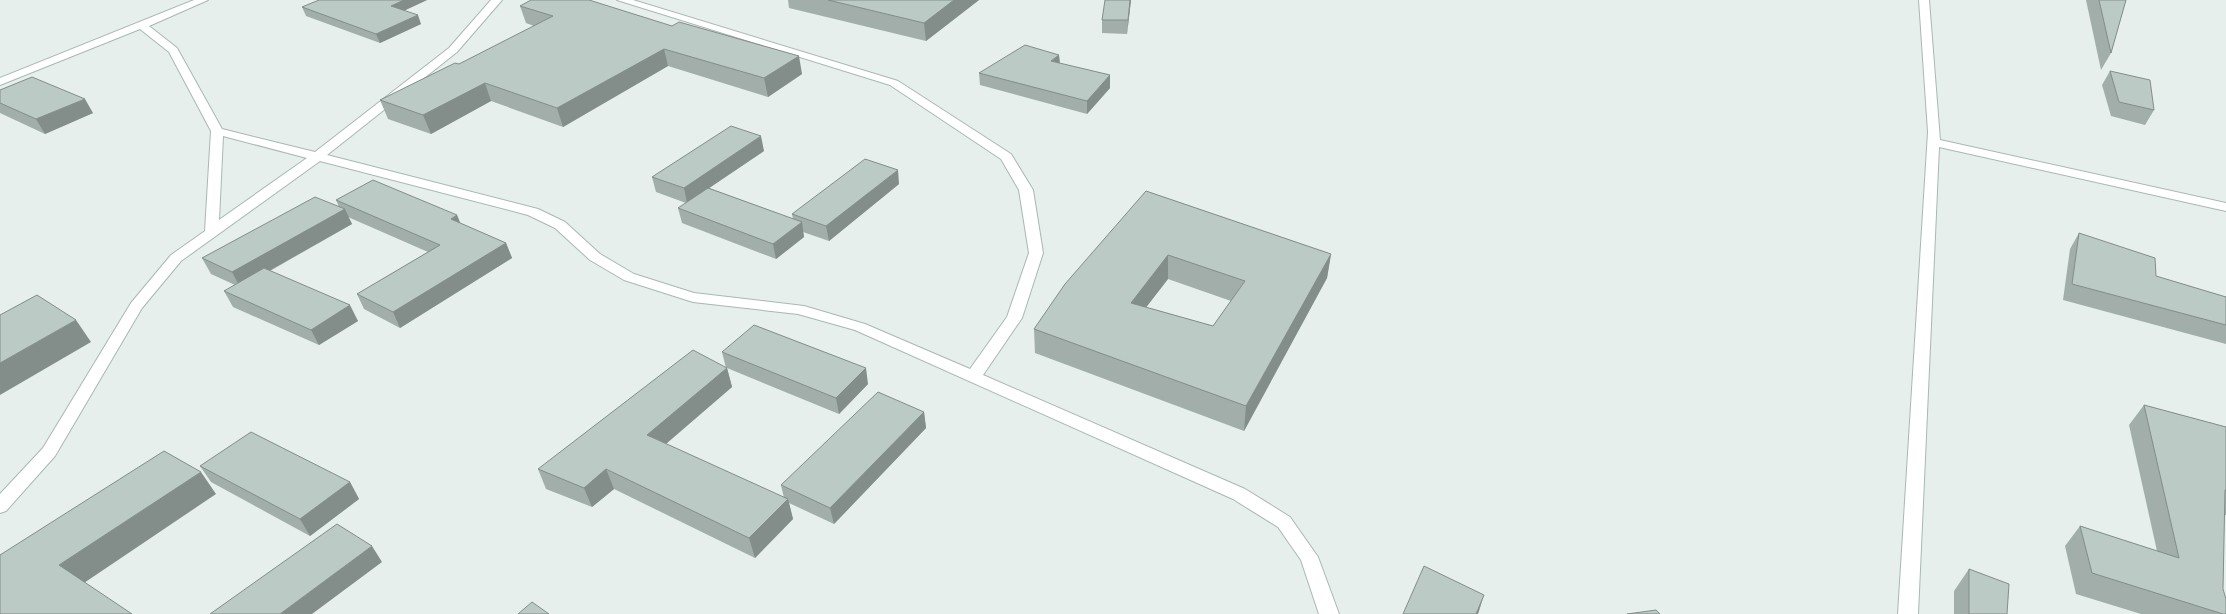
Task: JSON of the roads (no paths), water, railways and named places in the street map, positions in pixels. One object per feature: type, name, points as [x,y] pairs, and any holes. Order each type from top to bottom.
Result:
[{"type":"street","points":[[0,82],[203,0]]},
{"type":"street","points":[[0,506],[49,452],[136,306],[176,258],[317,157],[453,50],[498,0]]},
{"type":"street","points":[[622,0],[865,72],[894,83],[1006,157],[1026,190],[1036,253],[1014,318],[973,377]]},
{"type":"street","points":[[1908,614],[1933,142],[1924,0]]},
{"type":"street","points":[[141,25],[173,50],[196,90],[216,131],[212,232]]},
{"type":"street","points":[[216,131],[533,212],[560,225],[595,256],[629,277],[693,296],[799,309],[860,328],[973,377],[1239,494],[1284,522],[1308,557],[1329,614]]},
{"type":"street","points":[[1933,142],[2226,207]]}]
